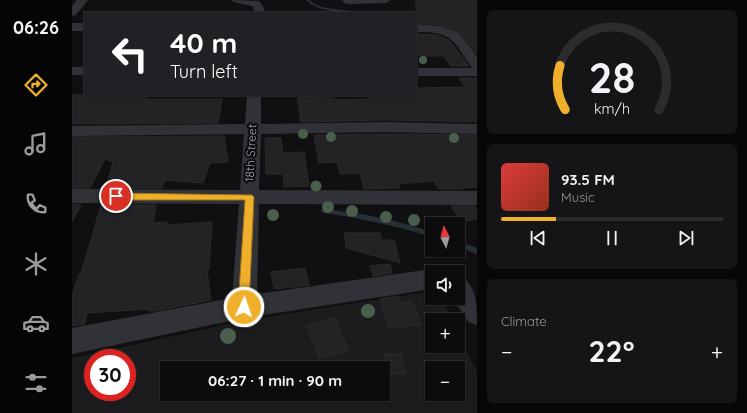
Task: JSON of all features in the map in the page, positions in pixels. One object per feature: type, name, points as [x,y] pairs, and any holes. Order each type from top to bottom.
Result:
[{"type":"street","points":[[72,13],[83,0]]},
{"type":"street","points":[[237,0],[257,8]]},
{"type":"street","points":[[347,0],[348,2],[386,0]]},
{"type":"street","points":[[72,27],[84,27]]},
{"type":"street","points":[[417,28],[443,29],[453,33],[477,65]]},
{"type":"street","points":[[72,71],[84,71]]},
{"type":"street","points":[[417,72],[477,72]]},
{"type":"street","name":"18th Street","points":[[244,307],[254,96]]},
{"type":"street","points":[[72,131],[253,130],[386,127],[477,129]]},
{"type":"street","points":[[72,196],[477,198]]},
{"type":"street","points":[[72,341],[244,307],[425,280]]},
{"type":"street","points":[[465,296],[477,314]]},
{"type":"shaded area","points":[[425,292],[425,305],[444,305],[448,313],[425,313],[425,353],[465,353],[465,347],[477,372],[477,413],[72,413],[72,358],[84,355],[84,401],[136,401],[136,349],[114,349],[252,319]]},
{"type":"building","points":[[416,0],[477,0],[477,54],[458,31],[440,25],[417,23]]},
{"type":"building","points":[[417,34],[437,35],[449,40],[469,66],[451,66],[444,56],[417,56]]},
{"type":"building","points":[[459,78],[477,78],[477,122],[386,120],[300,122],[297,98],[322,97],[334,98],[334,100],[370,99],[368,96],[417,96],[417,88],[465,87]]},
{"type":"building","points":[[72,95],[146,96],[145,99],[222,99],[218,123],[72,124]]},
{"type":"building","points":[[314,135],[477,135],[477,187],[462,188],[463,189],[438,189],[434,181],[399,184],[400,188],[364,189],[360,173],[340,174],[337,162],[319,163]]},
{"type":"building","points":[[224,136],[228,162],[210,163],[203,183],[165,180],[162,188],[106,188],[113,162],[105,159],[90,188],[72,188],[72,137]]},
{"type":"building","points":[[265,138],[281,138],[283,153],[304,152],[309,186],[284,187],[283,174],[266,174]]},
{"type":"building","points":[[72,204],[81,205],[72,222]]},
{"type":"building","points":[[101,205],[156,205],[153,223],[167,222],[166,225],[212,222],[209,270],[207,270],[211,300],[156,311],[149,311],[149,309],[87,313],[85,324],[72,326],[72,296],[79,274],[81,274]]},
{"type":"building","points":[[451,206],[475,206],[477,210],[477,219],[465,221],[465,217],[458,217]]},
{"type":"building","points":[[344,233],[380,233],[382,240],[394,240],[400,263],[346,248]]},
{"type":"building","points":[[390,264],[392,273],[373,276],[370,266]]},
{"type":"building","points":[[305,268],[309,285],[274,289],[271,272]]},
{"type":"building","points":[[398,296],[400,303],[412,302],[421,325],[389,328],[380,299]]},
{"type":"building","points":[[334,317],[349,350],[320,359],[306,326]]},
{"type":"building","points":[[384,354],[401,354],[406,374],[390,374],[390,361],[385,361]]},
{"type":"waterway","points":[[308,0],[316,6],[322,8],[348,12]]},
{"type":"waterway","points":[[324,211],[379,220],[406,226],[425,233]]},
{"type":"waterway","points":[[465,247],[477,251]]},
{"type":"route","points":[[116,196],[249,197],[244,307]]}]
